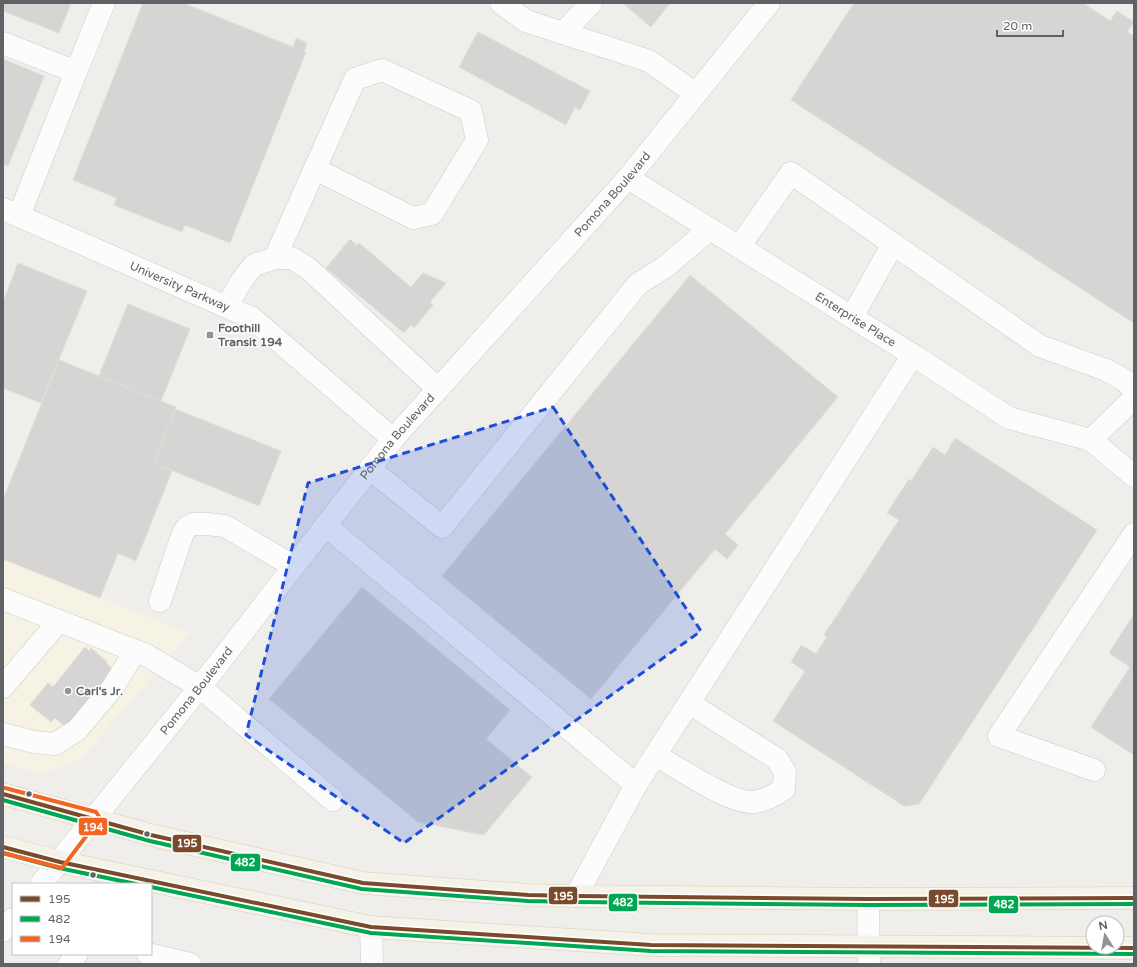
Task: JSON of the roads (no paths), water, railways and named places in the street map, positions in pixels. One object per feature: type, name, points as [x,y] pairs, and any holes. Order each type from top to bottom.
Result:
[{"type":"main road","points":[[3,794],[151,835],[363,883],[528,895],[576,896],[868,899],[1134,898]]},
{"type":"main road","points":[[3,847],[60,862],[371,927],[651,945],[869,956],[1134,948]]},
{"type":"street","points":[[7,211],[76,72],[104,3]]},
{"type":"street","points":[[501,3],[526,21],[649,61],[696,94]]},
{"type":"street","points":[[563,33],[591,3]]},
{"type":"street","name":"Pomona Boulevard","points":[[42,883],[200,687],[393,439],[628,178],[769,3]]},
{"type":"street","points":[[3,43],[76,72]]},
{"type":"street","points":[[274,258],[356,79],[382,70],[471,111],[477,140],[432,214],[413,218],[315,169]]},
{"type":"street","points":[[739,247],[791,173],[1040,346],[1106,370],[1126,381],[1134,391]]},
{"type":"street","name":"Enterprise Place","points":[[628,178],[913,355],[1009,418],[1091,440]]},
{"type":"street","name":"University Parkway","points":[[7,211],[252,318],[393,439]]},
{"type":"street","points":[[370,469],[442,527],[638,284],[665,266],[710,229]]},
{"type":"street","points":[[852,317],[893,244]]},
{"type":"street","points":[[227,306],[242,280],[254,265],[274,258],[292,258],[309,269],[438,389]]},
{"type":"street","points":[[576,896],[636,785],[913,355]]},
{"type":"street","points":[[1134,398],[1091,440],[1134,476]]},
{"type":"street","points":[[160,601],[183,533],[186,527],[193,524],[225,526],[293,566]]},
{"type":"street","points":[[325,525],[636,785]]},
{"type":"street","points":[[1094,770],[999,736],[1134,534]]},
{"type":"street","points":[[3,599],[146,655],[200,687],[333,800]]},
{"type":"street","points":[[3,687],[59,620]]},
{"type":"street","points":[[3,734],[34,742],[55,744],[77,730],[113,687],[135,651]]},
{"type":"street","points":[[656,755],[730,798],[751,802],[770,798],[784,789],[785,772],[777,759],[688,704]]},
{"type":"street","points":[[868,899],[869,956]]},
{"type":"street","points":[[3,931],[12,920]]},
{"type":"street","points":[[371,927],[372,964]]},
{"type":"street","points":[[69,964],[76,955]]},
{"type":"street","points":[[152,955],[190,964]]},
{"type":"place","name":"Foothill Transit 194","points":[[210,335]]},
{"type":"place","name":"Carl's Jr.","points":[[68,691]]}]
